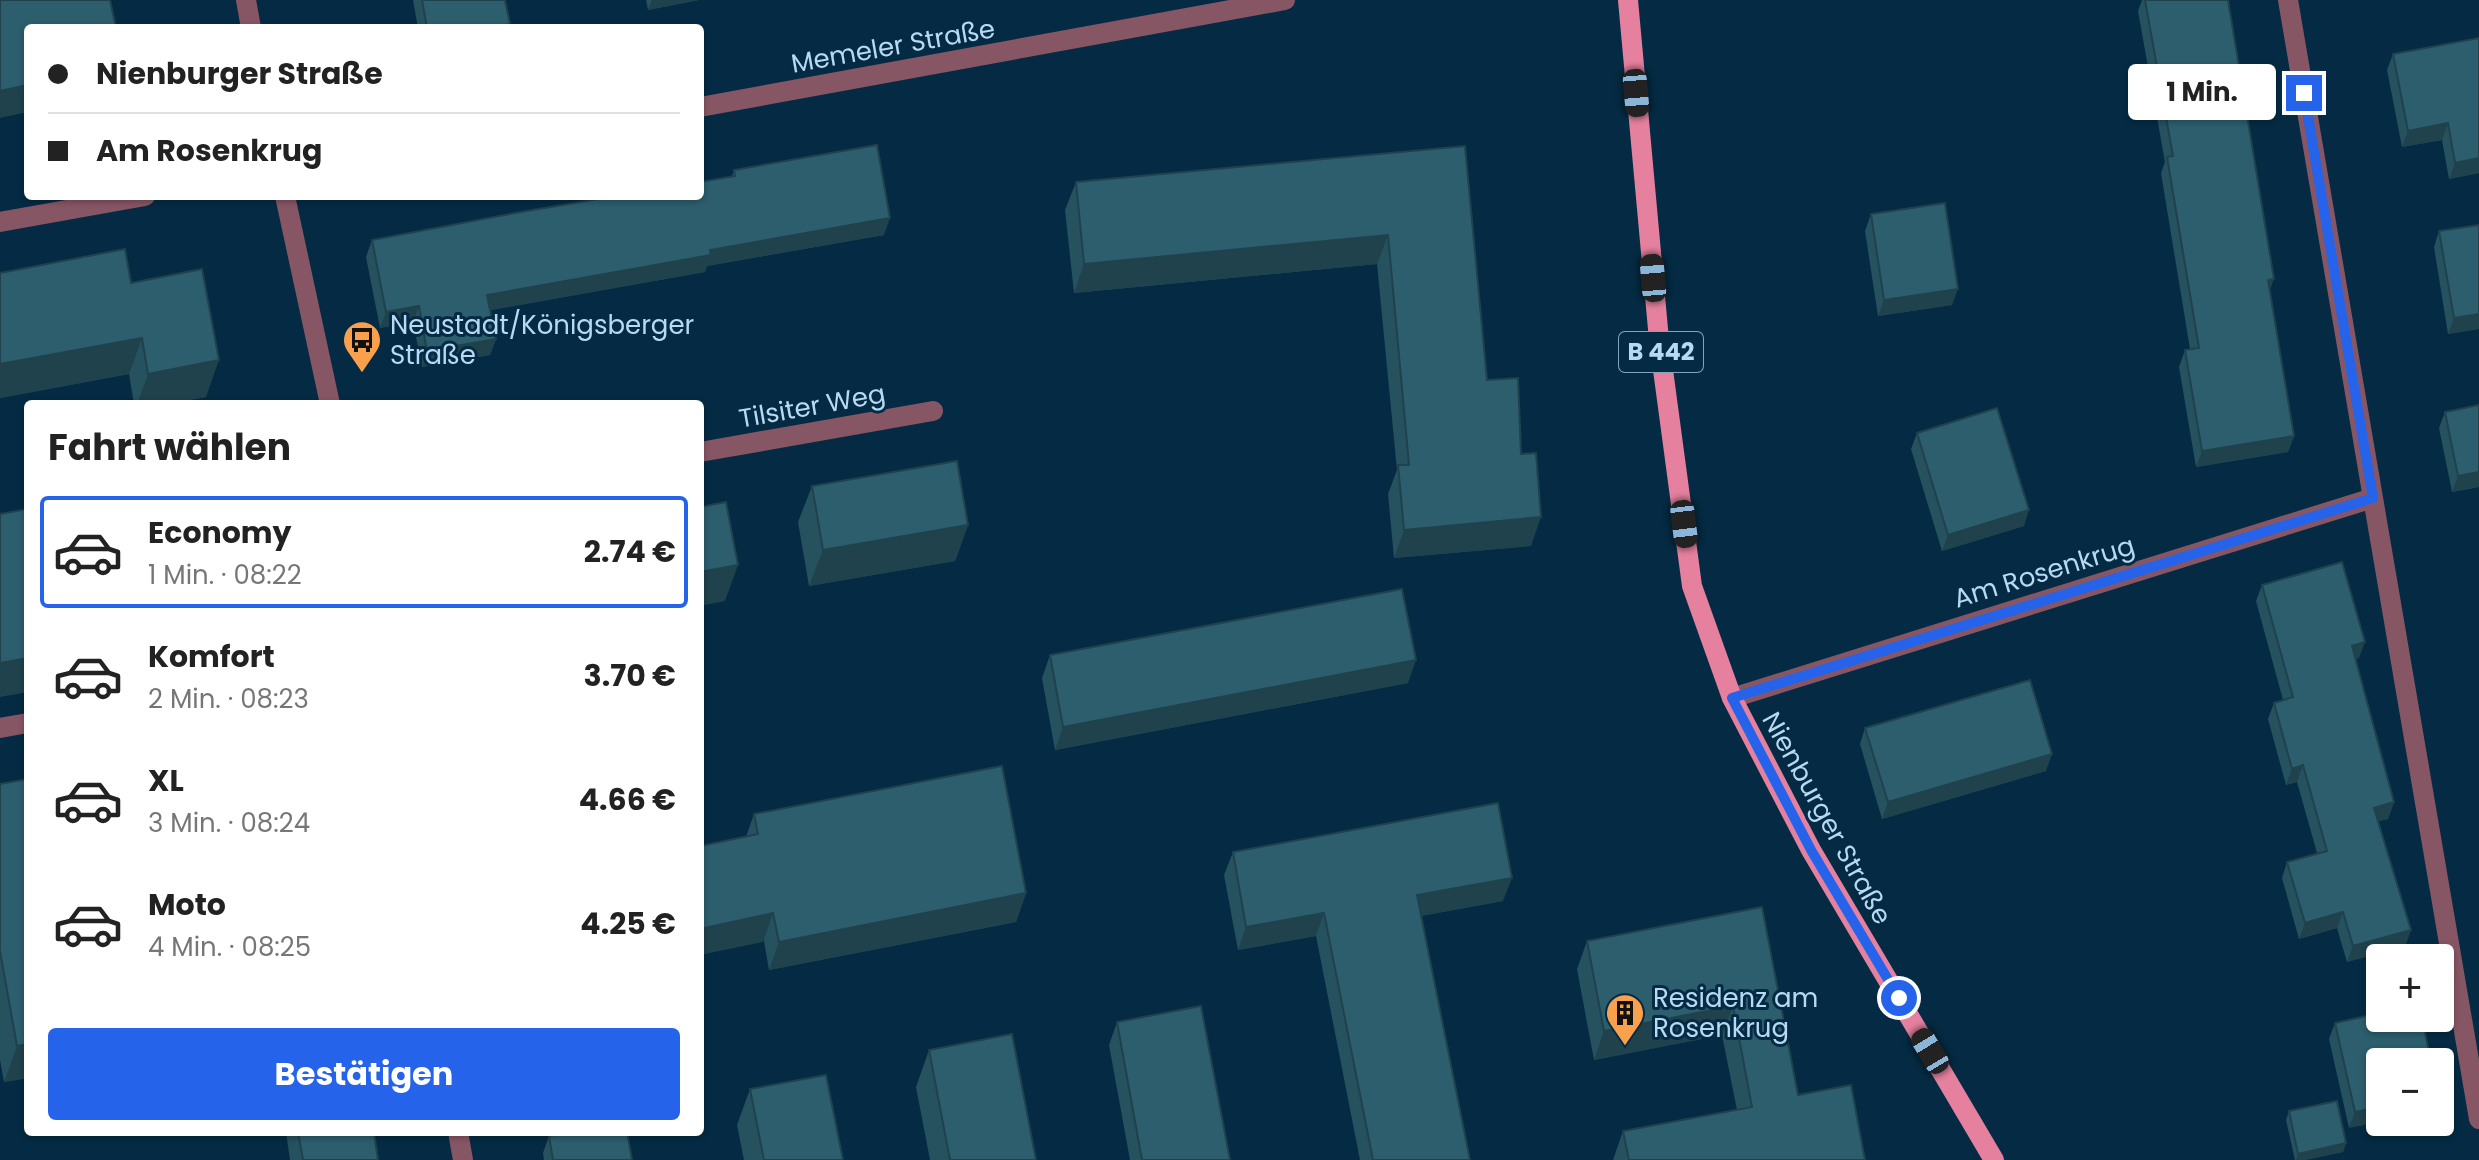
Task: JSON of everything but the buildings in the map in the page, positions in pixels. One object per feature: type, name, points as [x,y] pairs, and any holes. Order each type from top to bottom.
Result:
[{"type":"main road","name":"Nienburger Straße","points":[[1628,0],[1659,340],[1692,586],[1732,698],[1811,850],[1994,1160]]},
{"type":"street","points":[[246,0],[250,24]]},
{"type":"street","name":"Memeler Straße","points":[[704,106],[1285,0]]},
{"type":"street","points":[[2288,0],[2479,1119]]},
{"type":"street","points":[[0,222],[123,200]]},
{"type":"street","points":[[286,200],[329,400]]},
{"type":"street","name":"Tilsiter Weg","points":[[704,451],[933,411]]},
{"type":"street","name":"Am Rosenkrug","points":[[1732,698],[2373,498]]},
{"type":"street","points":[[0,728],[24,724]]},
{"type":"street","points":[[459,1136],[463,1160]]},
{"type":"place","name":"Neustadt/Königsberger Straße","points":[[362,374]]},
{"type":"place","name":"Residenz am Rosenkrug","points":[[1625,1047]]},
{"type":"route","points":[[1899,998],[1811,850],[1732,698],[2373,498],[2304,93]]}]
